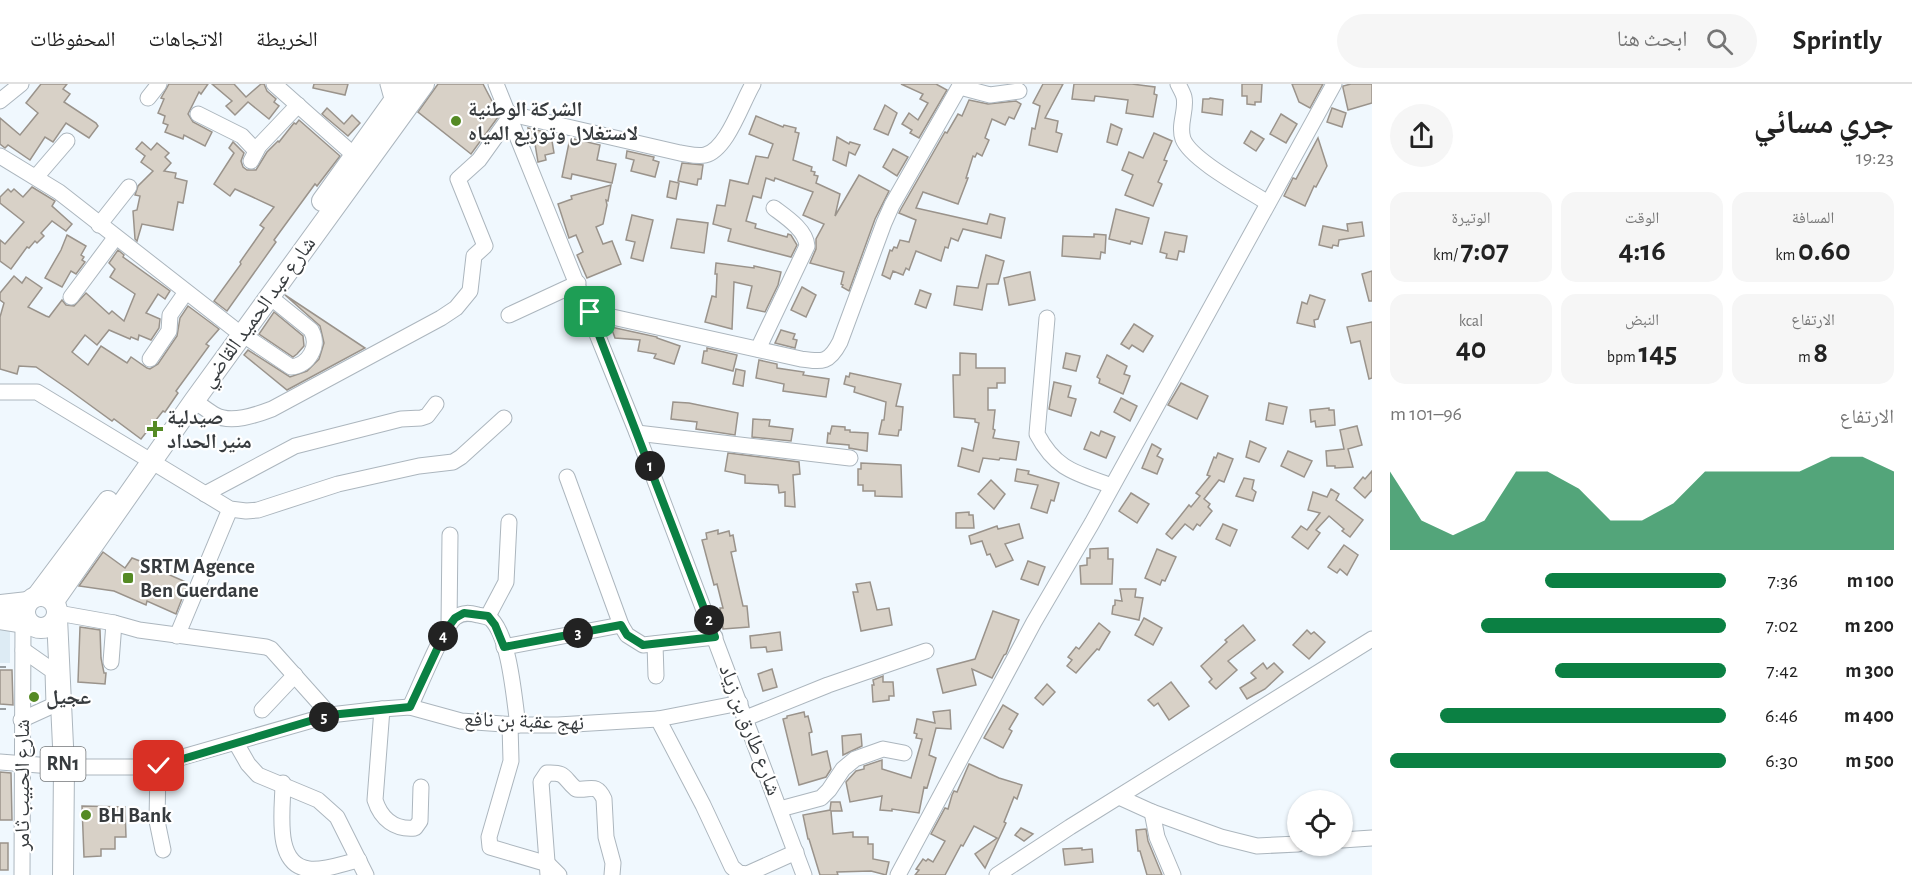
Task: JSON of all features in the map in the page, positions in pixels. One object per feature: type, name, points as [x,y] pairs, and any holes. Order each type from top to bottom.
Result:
[{"type":"main road","name":"شارع عبد الحميد القاضي","points":[[147,458],[194,401],[238,331],[270,297],[360,160],[390,93],[406,84]]},
{"type":"main road","name":"شارع عبد الحميد القاضي","points":[[41,613],[147,458],[360,160],[424,84]]},
{"type":"main road","points":[[0,605],[41,613]]},
{"type":"main road","points":[[0,619],[41,613]]},
{"type":"main road","name":"RN1","points":[[41,613],[59,652],[63,767],[63,875]]},
{"type":"street","points":[[0,101],[21,84]]},
{"type":"street","points":[[148,98],[159,84]]},
{"type":"street","points":[[274,84],[290,89],[298,105],[360,160]]},
{"type":"street","name":"شارع طارق بن زياد","points":[[496,84],[590,312],[804,875]]},
{"type":"street","points":[[1178,84],[1184,97],[1183,138],[1189,149],[1268,203]]},
{"type":"street","points":[[898,875],[1034,622],[1112,486],[1334,84]]},
{"type":"street","points":[[194,401],[216,416],[223,418],[233,419],[261,413],[410,335],[456,308],[470,291],[474,256],[485,246],[458,179],[479,160],[508,115],[680,153],[702,155],[717,148],[726,136],[747,86]]},
{"type":"street","points":[[590,312],[819,361],[830,357],[835,352],[892,205],[961,86],[990,95],[1019,91]]},
{"type":"street","points":[[198,114],[242,136],[253,156],[259,146],[298,105]]},
{"type":"street","points":[[36,177],[67,141]]},
{"type":"street","points":[[0,156],[58,192],[238,331],[291,366],[299,366],[307,360],[315,343],[315,337],[311,330],[270,297]]},
{"type":"street","points":[[99,225],[129,187]]},
{"type":"street","points":[[758,349],[807,246],[803,233],[774,208]]},
{"type":"street","points":[[71,297],[115,238]]},
{"type":"street","points":[[509,315],[578,283]]},
{"type":"street","points":[[150,358],[169,331],[170,315],[186,292]]},
{"type":"street","points":[[1047,318],[1037,434],[1046,450],[1058,463],[1078,474],[1112,486]]},
{"type":"street","points":[[0,392],[38,392],[230,509],[246,511],[258,510],[338,484],[419,466],[450,463],[461,457],[504,418]]},
{"type":"street","points":[[205,494],[295,446],[401,419],[421,418],[427,416],[436,404]]},
{"type":"street","points":[[637,433],[850,458]]},
{"type":"street","points":[[567,477],[621,625],[627,635],[643,645],[715,637]]},
{"type":"street","points":[[177,636],[230,509]]},
{"type":"street","points":[[488,616],[506,582],[509,522]]},
{"type":"street","points":[[449,626],[450,535]]},
{"type":"street","points":[[41,613],[114,623],[138,630],[177,636],[266,647],[271,649],[330,715]]},
{"type":"street","name":"شارع الحبيب ثامر","points":[[22,875],[23,650],[41,613]]},
{"type":"street","points":[[410,707],[455,618],[464,613],[488,616],[495,625],[510,668],[514,725],[511,761],[489,837],[490,847],[552,871],[541,782],[547,773],[558,772],[567,778],[576,789],[594,788],[602,794],[606,837],[613,863],[612,875]]},
{"type":"street","points":[[111,662],[114,623]]},
{"type":"street","points":[[504,647],[621,625]]},
{"type":"street","points":[[997,875],[1372,639]]},
{"type":"street","points":[[656,644],[656,676]]},
{"type":"street","points":[[21,720],[54,705],[53,671],[23,650]]},
{"type":"street","name":"نهج عقبة بن نافع","points":[[0,762],[63,767],[159,766],[330,715],[410,707],[461,721],[514,725],[658,720],[743,710],[828,686],[926,651]]},
{"type":"street","points":[[262,710],[295,675]]},
{"type":"street","points":[[382,709],[375,800],[379,811],[387,821],[406,829],[415,828],[420,821],[421,787]]},
{"type":"street","points":[[658,720],[703,805],[732,867],[739,873],[747,874],[796,852]]},
{"type":"street","points":[[236,743],[258,775],[283,783],[318,800],[337,817],[366,875]]},
{"type":"street","points":[[780,809],[821,798],[843,769],[855,759],[883,749],[904,753]]},
{"type":"street","points":[[159,766],[157,821],[163,850]]},
{"type":"street","points":[[283,783],[282,840],[286,854],[295,864],[307,869],[320,869],[359,860]]},
{"type":"street","points":[[1119,797],[1152,812],[1221,837],[1257,846],[1287,845]]},
{"type":"street","points":[[1152,812],[1157,837],[1173,875]]},
{"type":"street","points":[[1353,839],[1372,838]]},
{"type":"shaded area","points":[[0,628],[10,628],[10,663],[0,663]]},
{"type":"building","points":[[41,84],[67,84],[63,89],[70,94],[64,102],[98,126],[89,138],[66,123],[53,142],[45,137],[30,160],[8,145],[5,148],[0,144],[0,118],[20,135],[38,113],[26,103]]},
{"type":"building","points":[[169,84],[208,84],[201,94],[199,92],[188,114],[193,122],[212,132],[205,146],[184,135],[183,139],[165,132],[168,125],[163,123],[165,116],[158,113],[164,99],[161,98]]},
{"type":"building","points":[[212,84],[234,84],[246,97],[264,84],[267,91],[276,99],[274,102],[279,106],[269,119],[248,102],[235,115],[226,106],[232,101]]},
{"type":"building","points":[[314,84],[348,84],[345,95],[313,88]]},
{"type":"building","name":"الشركة الوطنية لاستغلال وتوزيع المياه","points":[[438,84],[483,84],[496,109],[498,117],[471,154],[418,112]]},
{"type":"building","points":[[901,84],[936,84],[947,90],[919,138],[910,133],[912,130],[902,124],[909,113],[918,120],[928,103],[920,99],[923,94]]},
{"type":"building","points":[[1043,84],[1063,84],[1045,118],[1058,121],[1056,132],[1062,134],[1057,152],[1029,145],[1040,106],[1033,103]]},
{"type":"building","points":[[1074,84],[1132,84],[1155,87],[1154,94],[1157,95],[1153,117],[1126,113],[1128,100],[1095,96],[1094,101],[1072,99]]},
{"type":"building","points":[[1242,84],[1262,84],[1261,102],[1255,102],[1255,105],[1247,104],[1247,96],[1242,96]]},
{"type":"building","points":[[1292,84],[1323,84],[1310,108],[1299,102]]},
{"type":"building","points":[[1372,84],[1372,103],[1348,110],[1343,86]]},
{"type":"building","points":[[1203,99],[1223,100],[1222,115],[1202,112]]},
{"type":"building","points":[[969,100],[988,104],[1016,101],[1021,104],[1014,119],[1009,117],[1005,125],[992,119],[985,138],[989,140],[982,156],[977,153],[975,157],[973,156],[958,204],[923,192],[916,208],[987,224],[990,214],[1005,218],[1001,238],[963,229],[958,241],[951,238],[948,248],[945,247],[941,261],[916,251],[909,270],[906,268],[903,275],[893,271],[890,279],[882,275],[890,250],[897,248],[900,240],[909,242],[916,220],[899,213],[945,132],[947,133],[958,114],[962,116]]},
{"type":"building","points":[[885,105],[897,113],[888,135],[874,129]]},
{"type":"building","points":[[327,108],[344,124],[352,115],[360,123],[348,136],[322,114]]},
{"type":"building","points":[[1332,108],[1346,113],[1342,127],[1327,122]]},
{"type":"building","points":[[1281,114],[1297,124],[1286,143],[1270,134]]},
{"type":"building","points":[[756,116],[783,127],[784,125],[796,128],[795,132],[799,133],[793,160],[812,167],[811,171],[818,176],[816,183],[840,194],[835,216],[859,175],[889,191],[875,219],[849,291],[841,284],[844,272],[810,263],[816,249],[816,239],[824,224],[803,215],[813,192],[775,178],[774,181],[766,178],[761,198],[753,196],[746,221],[756,224],[755,228],[787,237],[788,234],[791,235],[797,245],[791,257],[728,241],[731,229],[713,224],[717,205],[725,206],[730,180],[748,184],[756,156],[768,158],[773,144],[749,134]]},
{"type":"building","points":[[299,120],[340,156],[317,186],[315,184],[274,240],[276,242],[227,311],[214,301],[264,228],[260,225],[274,207],[235,189],[230,196],[214,184],[234,153],[229,148],[233,142],[244,153],[241,161],[243,167],[247,170],[256,170],[267,152]]},
{"type":"building","points":[[1111,124],[1122,129],[1117,145],[1107,142]]},
{"type":"building","points":[[528,128],[541,131],[542,137],[549,136],[552,141],[554,153],[545,155],[546,160],[538,162],[535,144],[530,138]]},
{"type":"building","points":[[1251,131],[1264,139],[1256,151],[1244,143]]},
{"type":"building","points":[[1154,133],[1172,141],[1158,182],[1162,184],[1153,206],[1125,195],[1133,175],[1122,170],[1129,152],[1143,158]]},
{"type":"building","points":[[837,137],[849,144],[850,142],[860,145],[855,155],[849,152],[846,166],[833,160]]},
{"type":"building","points":[[570,138],[600,145],[597,160],[616,164],[612,183],[572,174],[571,179],[562,177]]},
{"type":"building","points":[[1318,138],[1327,166],[1305,206],[1284,196]]},
{"type":"building","points":[[142,142],[151,150],[157,143],[169,153],[165,157],[171,163],[164,171],[176,173],[175,178],[187,181],[183,203],[178,202],[173,230],[142,224],[137,241],[133,211],[137,210],[140,196],[135,195],[138,186],[153,171],[141,162],[145,156],[136,149]]},
{"type":"building","points":[[893,149],[908,157],[897,176],[883,167]]},
{"type":"building","points":[[627,151],[654,157],[653,160],[659,162],[655,177],[631,171],[634,160],[626,158]]},
{"type":"building","points":[[682,163],[703,165],[701,179],[698,179],[697,185],[678,181]]},
{"type":"building","points":[[670,181],[679,183],[676,199],[667,197]]},
{"type":"building","points":[[611,185],[608,201],[606,200],[603,224],[596,227],[603,244],[612,241],[621,264],[587,278],[577,255],[583,252],[576,235],[569,238],[558,204],[572,199],[571,196]]},
{"type":"building","points":[[32,187],[55,201],[52,206],[72,224],[66,231],[52,221],[41,233],[44,236],[37,243],[35,241],[29,248],[27,247],[11,269],[0,261],[0,240],[5,244],[24,222],[0,203],[0,197],[8,189],[11,192],[14,189],[23,197]]},
{"type":"building","points":[[1116,209],[1149,218],[1142,244],[1109,239]]},
{"type":"building","points":[[632,215],[653,220],[643,261],[631,258],[635,242],[626,240]]},
{"type":"building","points":[[677,219],[708,223],[704,253],[671,248]]},
{"type":"building","points":[[1362,222],[1364,236],[1339,240],[1338,246],[1333,245],[1332,248],[1319,245],[1323,226],[1348,231],[1347,224]]},
{"type":"building","points":[[1165,232],[1187,236],[1184,252],[1179,251],[1177,260],[1166,258],[1167,254],[1160,252]]},
{"type":"building","points":[[1094,234],[1106,235],[1105,253],[1101,252],[1100,259],[1062,256],[1063,236],[1094,237]]},
{"type":"building","points":[[67,235],[86,246],[81,255],[85,262],[76,274],[71,271],[62,287],[45,278]]},
{"type":"building","points":[[118,250],[124,255],[123,257],[170,291],[165,299],[158,294],[146,313],[160,319],[159,328],[151,340],[139,335],[138,340],[131,337],[130,339],[109,330],[97,345],[85,335],[72,352],[88,365],[101,346],[127,363],[131,357],[150,369],[158,364],[177,336],[180,318],[188,306],[219,329],[206,344],[209,346],[176,391],[178,393],[165,412],[163,411],[141,439],[36,367],[19,366],[17,374],[0,369],[0,317],[4,303],[0,300],[0,293],[14,276],[22,283],[26,277],[42,288],[28,307],[46,316],[49,317],[62,300],[66,305],[74,306],[86,293],[109,314],[112,311],[124,321],[135,294],[110,277],[115,269],[109,263]]},
{"type":"building","points":[[986,255],[1004,261],[998,284],[987,284],[982,310],[954,305],[957,286],[978,288]]},
{"type":"building","points":[[716,263],[754,268],[754,266],[781,272],[778,285],[765,312],[747,308],[752,286],[734,282],[732,329],[705,322],[712,296],[716,297]]},
{"type":"building","points":[[1372,271],[1372,301],[1369,301],[1362,274]]},
{"type":"building","points":[[1030,272],[1035,300],[1009,305],[1004,278]]},
{"type":"building","points":[[802,287],[816,295],[806,317],[791,310]]},
{"type":"building","points":[[920,290],[931,294],[926,308],[915,304]]},
{"type":"building","points":[[285,295],[365,348],[287,390],[244,355],[248,350],[290,377],[307,371],[319,359],[324,343],[320,326]]},
{"type":"building","points":[[1310,295],[1325,300],[1318,319],[1314,320],[1315,327],[1297,323],[1302,302],[1307,304]]},
{"type":"building","points":[[274,312],[303,336],[304,346],[293,357],[259,334]]},
{"type":"building","points":[[1372,322],[1372,378],[1369,379],[1360,341],[1351,343],[1347,327]]},
{"type":"building","points":[[1134,324],[1153,336],[1143,352],[1132,345],[1129,349],[1121,344]]},
{"type":"building","points":[[611,327],[657,337],[680,346],[674,364],[654,358],[656,354],[638,351],[640,340],[615,338]]},
{"type":"building","points":[[781,330],[795,334],[793,339],[797,340],[795,348],[775,343]]},
{"type":"building","points":[[707,348],[737,355],[733,371],[702,363],[704,351],[707,351]]},
{"type":"building","points":[[960,353],[976,354],[976,368],[1005,368],[1005,383],[997,383],[997,388],[988,388],[988,410],[995,410],[993,438],[1019,442],[1016,460],[983,458],[979,472],[958,466],[962,448],[973,451],[979,423],[975,422],[975,419],[954,417],[953,375],[960,375]]},
{"type":"building","points":[[1066,353],[1080,356],[1076,371],[1063,368]]},
{"type":"building","points":[[1107,355],[1127,366],[1124,374],[1130,376],[1123,394],[1099,383],[1100,379],[1097,377]]},
{"type":"building","points":[[759,360],[777,364],[777,368],[829,379],[826,397],[783,391],[784,384],[756,378]]},
{"type":"building","points":[[736,369],[745,371],[743,386],[733,384]]},
{"type":"building","points":[[850,373],[901,384],[896,406],[903,407],[901,430],[898,436],[879,434],[882,420],[884,420],[886,402],[854,392],[855,387],[844,384],[846,376],[849,377]]},
{"type":"building","points":[[1054,382],[1071,386],[1068,397],[1076,399],[1071,416],[1049,409]]},
{"type":"building","points":[[1181,383],[1208,396],[1197,419],[1168,405]]},
{"type":"building","points":[[1121,398],[1137,406],[1130,421],[1114,412]]},
{"type":"building","points":[[673,402],[738,413],[735,435],[696,429],[697,422],[671,419]]},
{"type":"building","points":[[1269,403],[1287,407],[1283,424],[1266,420]]},
{"type":"building","points":[[1329,408],[1329,410],[1334,410],[1335,425],[1316,427],[1315,421],[1311,422],[1310,410]]},
{"type":"building","points":[[753,419],[770,420],[769,426],[793,429],[791,441],[752,437]]},
{"type":"building","points":[[832,426],[845,427],[845,430],[850,430],[850,432],[868,433],[867,451],[849,448],[849,445],[827,443],[828,433],[830,434]]},
{"type":"building","points":[[1357,426],[1362,445],[1348,449],[1353,467],[1327,466],[1326,451],[1344,449],[1340,430]]},
{"type":"building","points":[[1101,431],[1115,437],[1106,458],[1084,449],[1091,432],[1099,436]]},
{"type":"building","points":[[1250,441],[1266,448],[1259,462],[1246,457]]},
{"type":"building","points":[[1152,444],[1161,449],[1157,456],[1163,459],[1157,474],[1142,468]]},
{"type":"building","points":[[1288,451],[1312,461],[1304,477],[1281,466]]},
{"type":"building","points":[[728,453],[799,462],[800,474],[793,475],[795,507],[785,506],[785,492],[779,493],[778,485],[745,483],[745,475],[725,471]]},
{"type":"building","points":[[1218,453],[1233,459],[1224,482],[1219,480],[1204,499],[1210,504],[1208,507],[1212,511],[1200,526],[1197,524],[1193,530],[1185,524],[1172,539],[1166,534],[1189,505],[1191,507],[1200,496],[1196,493],[1210,476],[1207,475]]},
{"type":"building","points":[[861,463],[901,465],[902,497],[875,496],[875,491],[863,491],[863,485],[858,485],[858,469],[861,469]]},
{"type":"building","points":[[1017,469],[1029,471],[1028,474],[1059,483],[1054,501],[1051,500],[1047,513],[1031,508],[1038,485],[1015,481]]},
{"type":"building","points":[[1372,471],[1372,490],[1365,498],[1354,488],[1363,477],[1365,479]]},
{"type":"building","points":[[1244,478],[1254,480],[1252,489],[1256,492],[1253,501],[1236,496]]},
{"type":"building","points":[[991,480],[1005,494],[994,509],[978,494]]},
{"type":"building","points":[[1331,489],[1339,494],[1336,500],[1363,520],[1350,537],[1329,516],[1316,530],[1320,533],[1308,549],[1292,537],[1301,526],[1307,530],[1320,513],[1308,510],[1313,492],[1327,497]]},
{"type":"building","points":[[1131,493],[1149,504],[1137,523],[1119,511]]},
{"type":"building","points":[[969,512],[969,515],[973,515],[974,528],[956,528],[956,513]]},
{"type":"building","points":[[1019,524],[1023,538],[1005,544],[1013,560],[996,567],[990,554],[987,555],[982,541],[971,544],[969,536],[997,526],[998,529]]},
{"type":"building","points":[[1223,524],[1237,530],[1230,546],[1216,539]]},
{"type":"building","points":[[718,530],[718,534],[729,531],[730,536],[733,535],[736,551],[731,552],[743,606],[747,606],[749,627],[723,629],[720,608],[723,608],[717,584],[714,585],[702,540],[707,539],[706,533]]},
{"type":"building","points":[[1344,545],[1358,555],[1347,575],[1340,569],[1337,573],[1328,567]]},
{"type":"building","points":[[1108,548],[1108,559],[1113,559],[1112,584],[1081,584],[1080,566],[1087,565],[1090,549]]},
{"type":"building","points":[[1157,549],[1176,557],[1165,581],[1162,580],[1160,585],[1145,578]]},
{"type":"building","name":"SRTM Agence Ben Guerdane","points":[[103,552],[125,568],[132,558],[166,571],[165,573],[188,583],[176,614],[147,601],[146,605],[114,591],[79,586]]},
{"type":"building","points":[[1028,561],[1045,567],[1038,585],[1021,579]]},
{"type":"building","points":[[870,582],[877,610],[889,608],[892,625],[861,631],[853,592],[858,592],[856,584]]},
{"type":"building","points":[[1120,589],[1136,589],[1135,597],[1143,598],[1139,620],[1112,614],[1115,600],[1122,601]]},
{"type":"building","points":[[993,611],[1019,620],[1006,654],[992,678],[972,669],[976,685],[943,693],[937,669],[975,659]]},
{"type":"building","points":[[1144,618],[1162,628],[1153,645],[1135,635]]},
{"type":"building","points":[[1099,623],[1110,632],[1099,650],[1097,649],[1076,673],[1067,666],[1072,660],[1068,657],[1076,647],[1079,649]]},
{"type":"building","points":[[1243,625],[1255,640],[1228,661],[1237,670],[1216,689],[1209,682],[1212,679],[1201,666],[1227,642],[1225,640]]},
{"type":"building","points":[[80,627],[100,630],[101,658],[104,673],[106,673],[105,684],[78,682]]},
{"type":"building","points":[[1307,630],[1311,634],[1314,632],[1325,642],[1309,659],[1293,645]]},
{"type":"building","points":[[780,632],[782,650],[767,652],[766,647],[751,648],[750,636]]},
{"type":"building","points":[[1263,663],[1267,669],[1274,663],[1283,672],[1265,689],[1247,699],[1240,688],[1256,678],[1251,673]]},
{"type":"building","points":[[772,669],[777,687],[763,691],[758,674]]},
{"type":"building","points":[[0,670],[12,670],[13,705],[0,704]]},
{"type":"building","points":[[883,676],[883,682],[893,682],[894,696],[889,696],[889,700],[873,702],[873,680]]},
{"type":"building","points":[[1171,682],[1189,706],[1169,720],[1158,703],[1154,706],[1148,700]]},
{"type":"building","points":[[1047,684],[1055,692],[1043,705],[1035,698]]},
{"type":"building","points":[[1003,705],[1018,714],[1009,729],[1012,731],[1003,748],[984,738]]},
{"type":"building","points":[[950,710],[951,729],[936,728],[929,755],[936,758],[927,788],[924,787],[919,813],[892,809],[892,811],[880,810],[882,796],[850,802],[846,782],[856,771],[864,769],[864,766],[882,760],[882,769],[911,778],[922,739],[916,738],[917,734],[914,733],[917,719],[935,723],[933,712]]},
{"type":"building","points":[[804,712],[805,717],[808,716],[812,732],[809,733],[812,755],[827,751],[831,769],[826,777],[799,785],[783,719]]},
{"type":"building","points":[[861,734],[862,746],[843,755],[842,736]]},
{"type":"building","points":[[969,764],[999,778],[1022,785],[1017,799],[1014,797],[1004,822],[1006,823],[985,868],[975,854],[997,838],[974,826],[945,875],[915,875],[923,859],[933,862],[945,841],[931,834],[945,808],[948,809],[952,795],[954,791],[957,792]]},
{"type":"building","points":[[0,772],[11,773],[12,820],[0,820]]},
{"type":"building","points":[[831,802],[840,802],[842,811],[831,811],[833,834],[853,832],[853,837],[868,837],[868,844],[873,844],[873,859],[889,862],[886,875],[871,871],[820,875],[803,815],[830,810]]},
{"type":"building","points":[[82,806],[125,807],[126,837],[115,837],[115,849],[101,849],[101,856],[84,857]]},
{"type":"building","points":[[1021,828],[1033,834],[1024,841],[1015,835]]},
{"type":"building","points":[[1146,829],[1148,841],[1162,875],[1147,875],[1140,851],[1138,851],[1136,830]]},
{"type":"building","points":[[0,843],[8,843],[8,870],[0,870]]},
{"type":"building","points":[[1082,848],[1082,850],[1092,849],[1093,862],[1065,865],[1063,849]]},
{"type":"place","name":"الشركة الوطنية لاستغلال وتوزيع المياه","points":[[456,121]]},
{"type":"place","name":"صيدلية منير الحداد","points":[[155,429]]},
{"type":"place","name":"SRTM Agence Ben Guerdane","points":[[128,578]]},
{"type":"place","name":"عجيل","points":[[34,697]]},
{"type":"place","name":"BH Bank","points":[[86,815]]},
{"type":"route","points":[[159,766],[330,715],[410,707],[446,630],[455,618],[464,613],[488,616],[500,634],[504,647],[621,625],[627,635],[643,645],[715,637],[590,312]]}]
